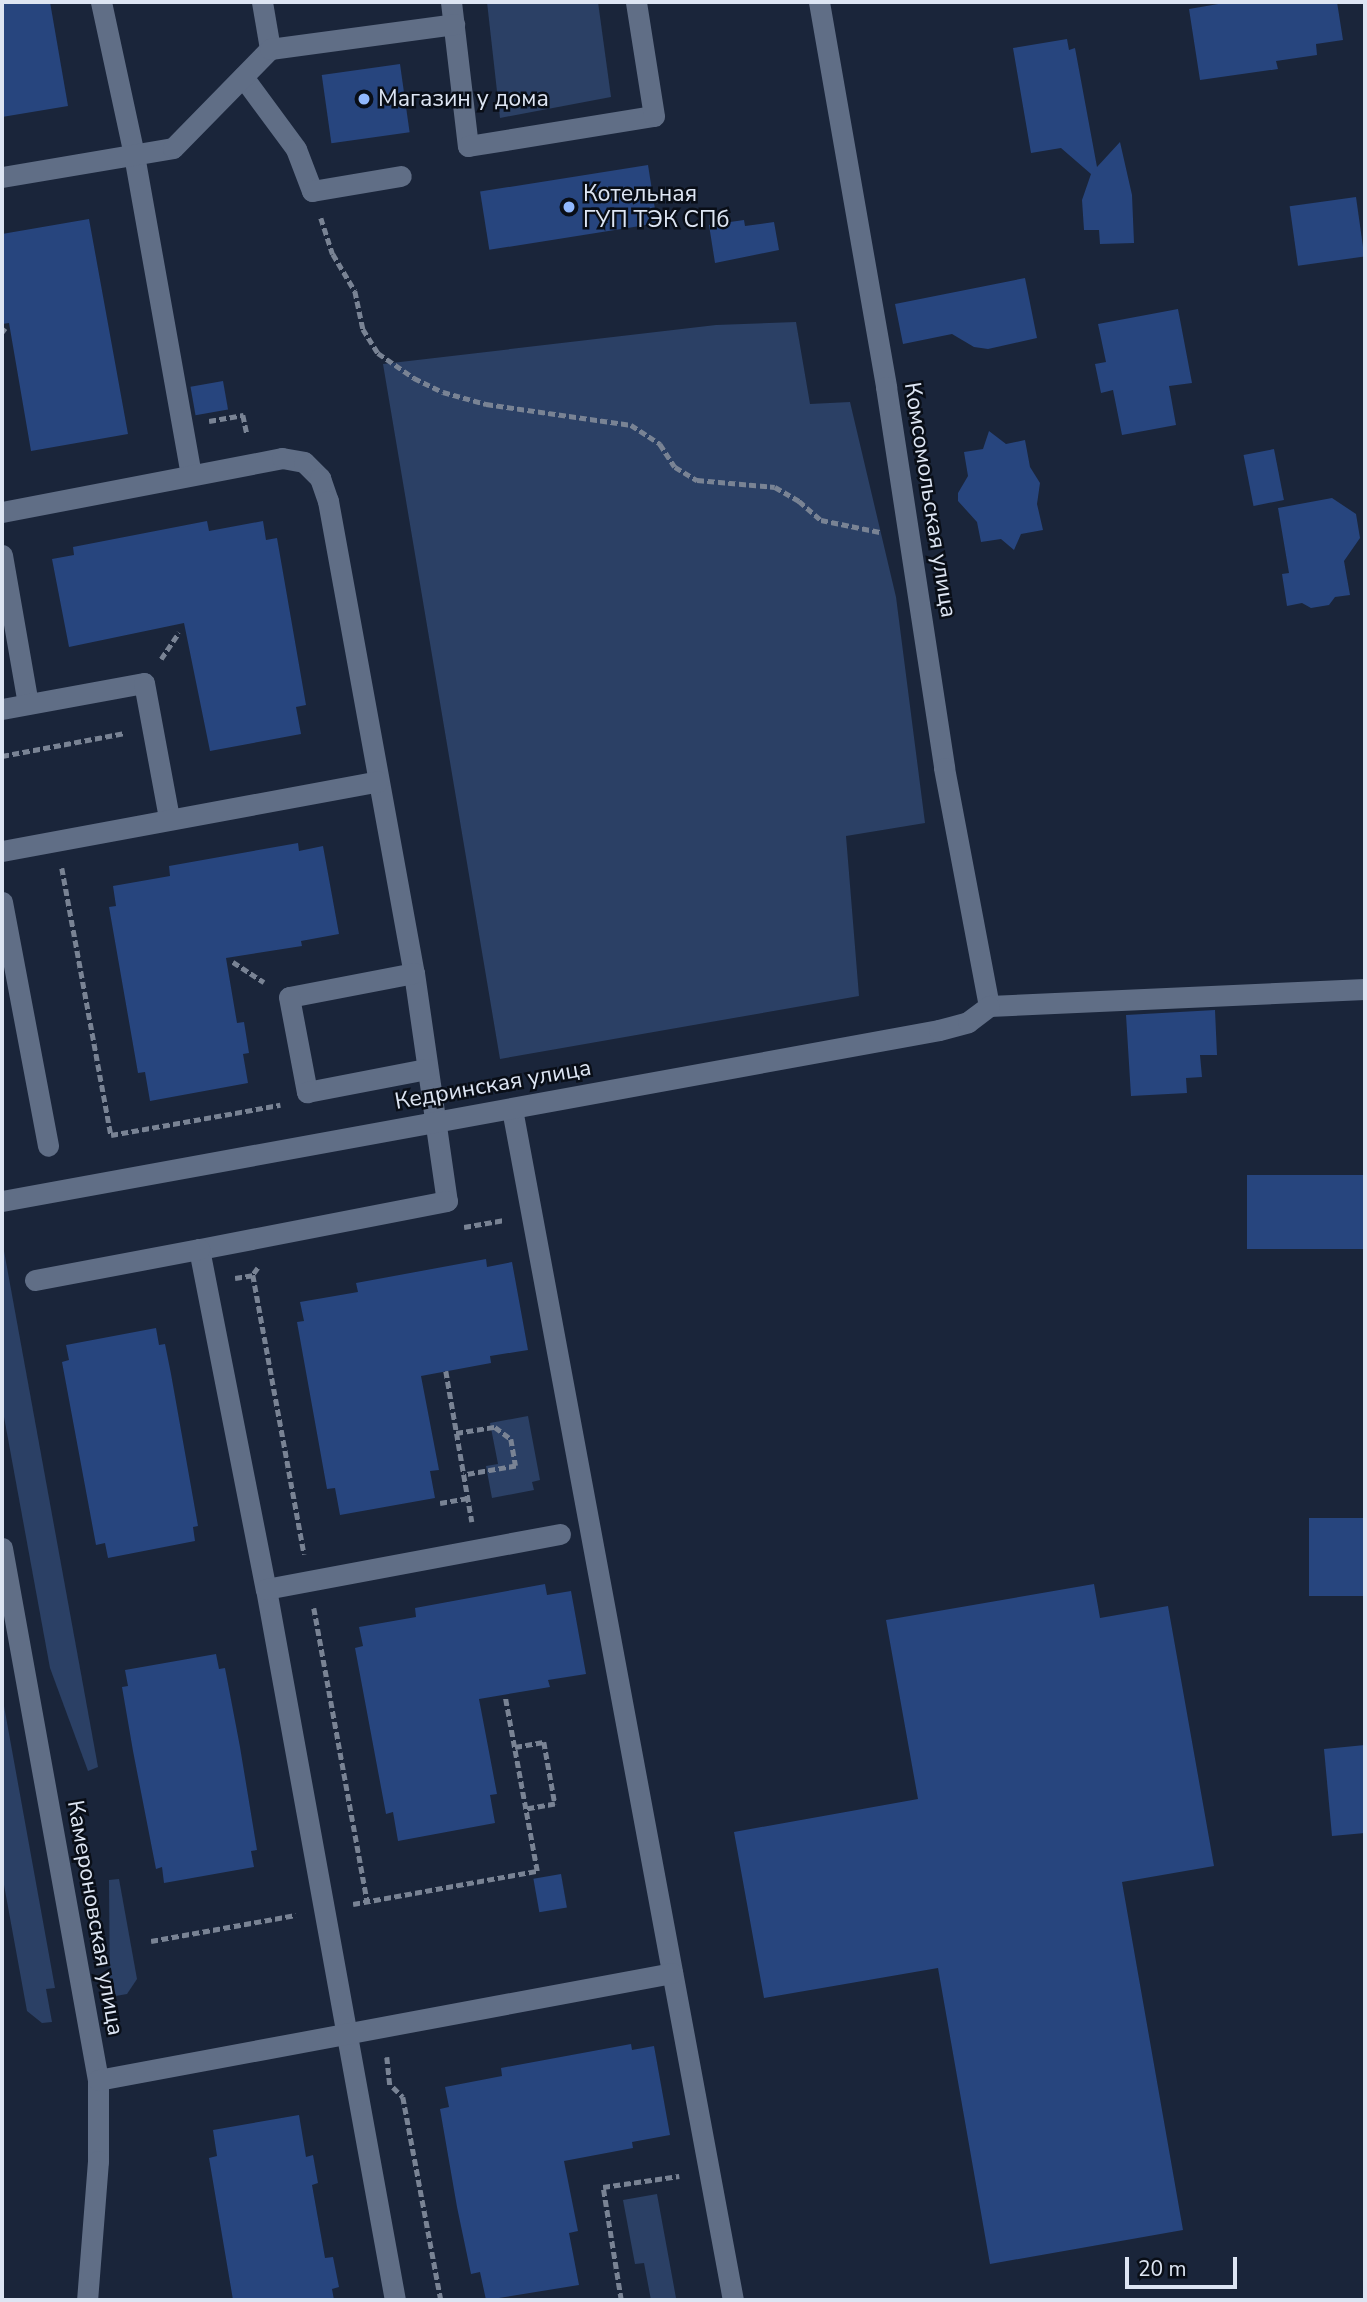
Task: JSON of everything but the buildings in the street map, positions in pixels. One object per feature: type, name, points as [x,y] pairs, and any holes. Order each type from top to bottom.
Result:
[{"type":"street","points":[[101,2],[134,155],[191,475]]},
{"type":"street","points":[[262,2],[270,48]]},
{"type":"street","points":[[451,2],[468,146],[654,116],[636,2]]},
{"type":"street","name":"Комсомольская улица","points":[[820,2],[909,537],[944,768],[989,1006]]},
{"type":"street","points":[[2,177],[173,148],[270,48],[454,24]]},
{"type":"street","points":[[243,77],[296,149],[312,191],[401,176]]},
{"type":"street","points":[[2,512],[282,458],[304,462],[320,478],[328,501],[414,973],[427,1069],[438,1122],[439,1159],[447,1201],[34,1280]]},
{"type":"street","points":[[2,555],[28,704]]},
{"type":"street","points":[[2,709],[144,683],[169,818]]},
{"type":"street","points":[[2,851],[378,781]]},
{"type":"street","points":[[2,902],[48,1146]]},
{"type":"street","points":[[414,973],[289,997],[307,1091],[427,1069]]},
{"type":"street","points":[[989,1006],[1365,989]]},
{"type":"street","name":"Кедринская улица","points":[[2,1201],[939,1030],[968,1022],[989,1006]]},
{"type":"street","points":[[512,1109],[733,2300]]},
{"type":"street","points":[[198,1249],[266,1589],[395,2300]]},
{"type":"street","points":[[266,1589],[559,1534]]},
{"type":"street","name":"Камероновская улица","points":[[2,1548],[98,2080],[99,2161],[87,2300]]},
{"type":"street","points":[[98,2080],[672,1973]]},
{"type":"path","points":[[312,191],[333,254],[355,291],[363,329],[378,354],[414,378],[443,391],[486,404],[631,425],[660,444],[675,467],[697,480],[775,487],[799,501],[821,520],[909,537]]},
{"type":"path","points":[[2,756],[152,728]]},
{"type":"path","points":[[57,840],[111,1135],[286,1104]]},
{"type":"path","points":[[233,962],[289,997]]},
{"type":"path","points":[[264,982],[276,979]]},
{"type":"path","points":[[264,982],[266,995]]},
{"type":"path","points":[[452,1229],[508,1219]]},
{"type":"path","points":[[261,1264],[253,1275],[367,1901]]},
{"type":"path","points":[[446,1371],[477,1549]]},
{"type":"path","points":[[456,1433],[495,1427],[511,1439],[516,1466],[464,1475]]},
{"type":"path","points":[[440,1503],[468,1498]]},
{"type":"path","points":[[323,1910],[537,1871],[505,1697]]},
{"type":"path","points":[[515,1747],[544,1742],[555,1804],[526,1809]]},
{"type":"path","points":[[151,1941],[298,1914],[295,1901]]},
{"type":"path","points":[[393,2087],[403,2097],[441,2300]]},
{"type":"path","points":[[621,2300],[603,2187],[678,2174],[681,2186]]},
{"type":"shaded area","points":[[487,2],[598,2],[611,97],[500,118]]},
{"type":"shaded area","points":[[796,322],[810,404],[850,402],[896,597],[925,823],[846,836],[859,996],[500,1059],[383,364],[716,325]]},
{"type":"shaded area","points":[[2,1240],[98,1767],[88,1771],[50,1668],[2,1406]]},
{"type":"shaded area","points":[[528,1416],[540,1480],[532,1482],[534,1490],[492,1498],[486,1466],[498,1464],[490,1423]]},
{"type":"shaded area","points":[[2,1695],[55,1988],[46,1989],[52,2022],[42,2023],[27,2011],[2,1874]]},
{"type":"shaded area","points":[[119,1879],[137,1979],[127,1994],[110,1997],[109,1880]]},
{"type":"shaded area","points":[[657,2194],[676,2298],[651,2300],[644,2263],[635,2264],[623,2200]]},
{"type":"place","name":"Магазин у дома","points":[[364,99]]},
{"type":"place","name":"Котельная ГУП ТЭК СПб","points":[[569,207]]}]
